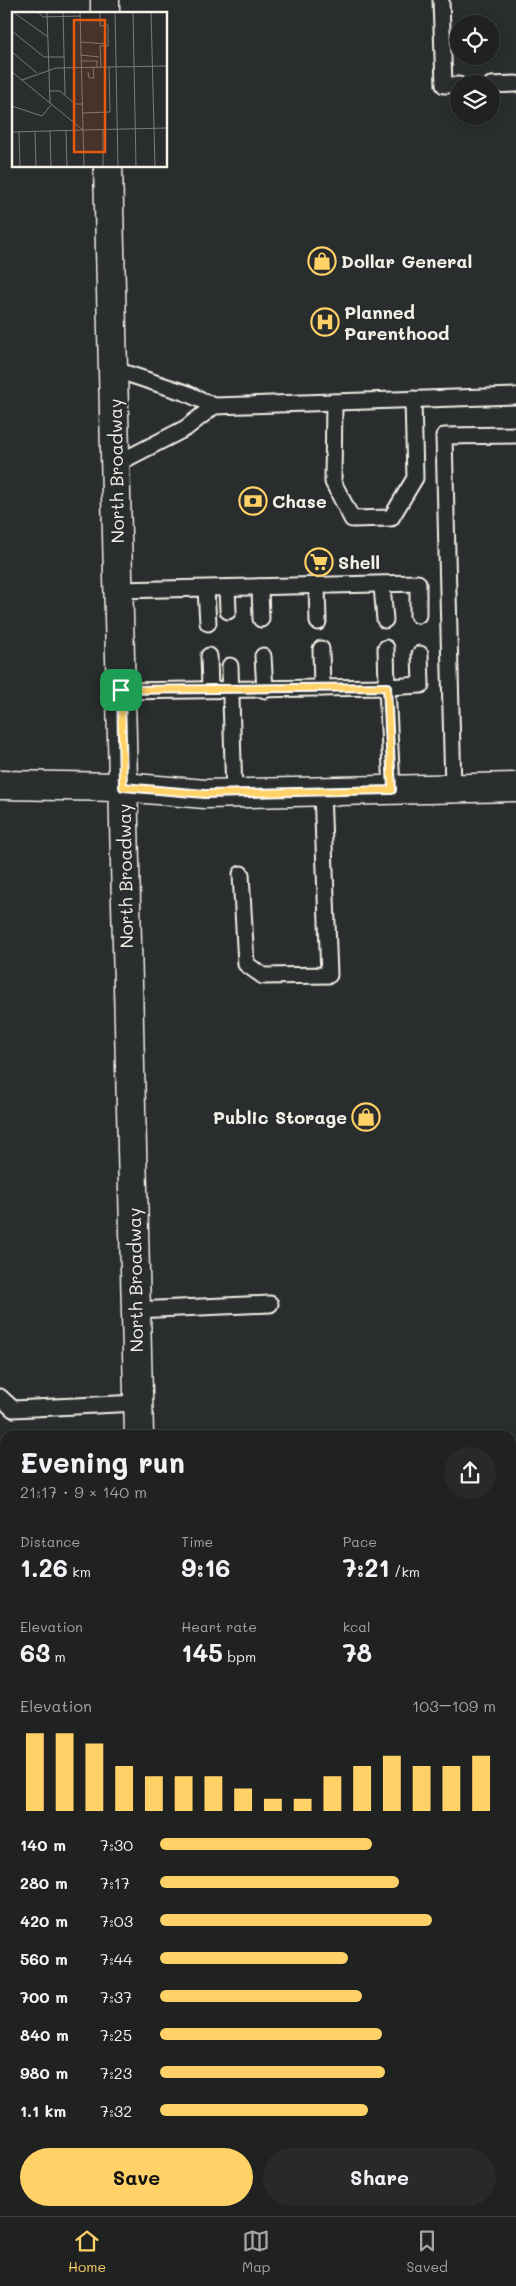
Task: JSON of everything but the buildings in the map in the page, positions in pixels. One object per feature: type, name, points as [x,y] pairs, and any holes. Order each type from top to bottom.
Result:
[{"type":"main road","name":"North Broadway","points":[[108,168],[139,1430]]},
{"type":"main road","points":[[0,785],[123,787],[205,794],[516,787]]},
{"type":"lane","points":[[442,0],[444,85],[450,85]]},
{"type":"lane","points":[[500,85],[516,84]]},
{"type":"lane","points":[[113,369],[186,393],[214,406],[516,396]]},
{"type":"lane","points":[[334,402],[333,482],[352,519],[391,518],[414,478],[413,399]]},
{"type":"lane","points":[[116,464],[186,428],[214,406]]},
{"type":"lane","points":[[454,788],[444,436],[516,435]]},
{"type":"lane","points":[[118,590],[382,586],[418,583],[418,615]]},
{"type":"lane","points":[[317,586],[318,622]]},
{"type":"lane","points":[[382,586],[385,620]]},
{"type":"lane","points":[[260,587],[261,619]]},
{"type":"lane","points":[[227,588],[228,611]]},
{"type":"lane","points":[[206,590],[208,623]]},
{"type":"lane","points":[[386,648],[392,790]]},
{"type":"lane","points":[[321,649],[322,688]]},
{"type":"lane","points":[[121,690],[265,690],[421,685],[420,654]]},
{"type":"lane","points":[[209,656],[210,689]]},
{"type":"lane","points":[[264,656],[265,690]]},
{"type":"lane","points":[[230,666],[234,794]]},
{"type":"lane","points":[[241,874],[246,964],[263,976],[329,975],[322,792]]},
{"type":"lane","points":[[135,1310],[270,1304]]},
{"type":"lane","points":[[0,1397],[12,1408],[138,1403]]},
{"type":"place","name":"Dollar General","points":[[322,261]]},
{"type":"place","name":"Planned Parenthood","points":[[325,322]]},
{"type":"place","name":"Chase","points":[[253,501]]},
{"type":"place","name":"Shell","points":[[319,562]]},
{"type":"place","name":"Public Storage","points":[[366,1117]]},
{"type":"route","points":[[387,687],[392,790],[205,794],[123,787],[121,690],[265,690],[387,687]]}]
